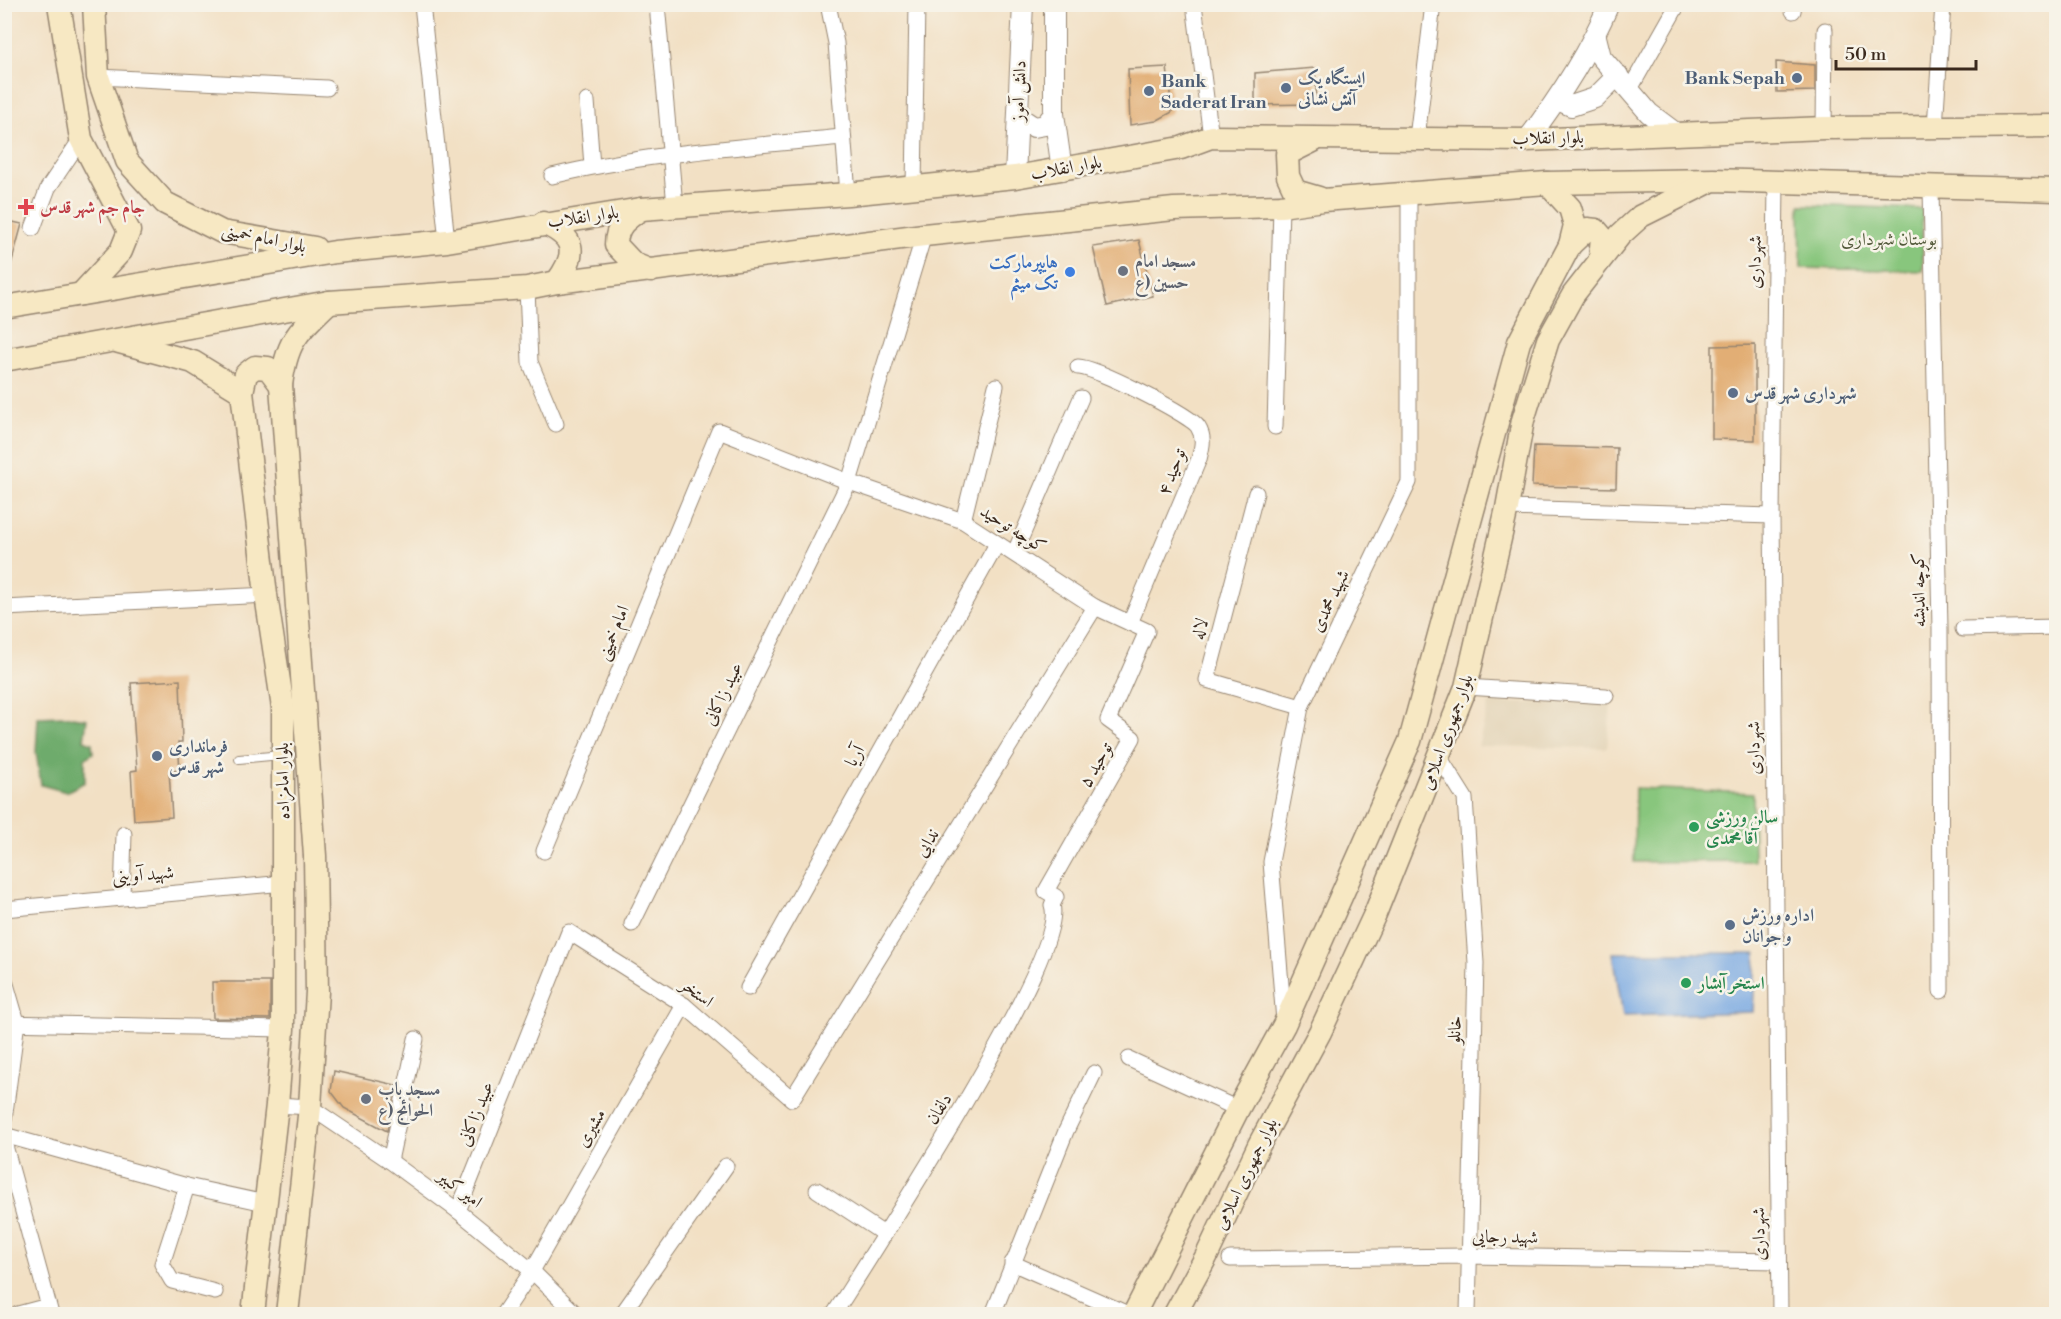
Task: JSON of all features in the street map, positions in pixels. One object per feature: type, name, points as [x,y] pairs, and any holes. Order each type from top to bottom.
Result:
[{"type":"main road","points":[[59,4],[81,139],[129,231],[121,250],[81,294]]},
{"type":"main road","name":"بلوار امام خمینی","points":[[94,4],[98,77],[127,161],[165,203],[222,232],[335,252]]},
{"type":"main road","name":"بلوار انقلاب","points":[[4,307],[335,252],[447,241],[641,208],[848,194],[1015,177],[1181,148],[1211,137],[1527,140],[1824,128],[2056,126]]},
{"type":"main road","points":[[1320,139],[1301,145],[1287,154],[1287,164],[1288,176],[1295,191],[1323,200]]},
{"type":"main road","points":[[4,360],[329,302],[527,288],[557,282],[924,235],[1174,209],[1281,206],[1323,200],[1547,183],[1714,180],[2056,190]]},
{"type":"main road","name":"بلوار جمهوری اسلامی","points":[[1175,1314],[1206,1257],[1259,1145],[1320,1032],[1375,914],[1466,687],[1508,508],[1524,420],[1548,340],[1573,295],[1620,235],[1641,216],[1714,180]]},
{"type":"main road","name":"بلوار جمهوری اسلامی","points":[[1134,1314],[1238,1109],[1284,1025],[1410,741],[1519,342],[1570,245],[1575,225],[1570,208],[1547,183]]},
{"type":"main road","points":[[641,208],[622,222],[616,235],[616,245],[634,264],[651,271]]},
{"type":"main road","points":[[543,223],[561,231],[570,241],[572,255],[567,268],[557,282]]},
{"type":"main road","points":[[1570,245],[1587,229],[1596,230],[1602,237],[1600,259]]},
{"type":"main road","name":"بلوار امامزاده","points":[[287,1314],[310,1107],[317,993],[315,856],[281,386],[285,357],[296,334],[329,302]]},
{"type":"main road","points":[[110,340],[193,362],[242,392],[246,374],[255,367],[268,368],[281,386]]},
{"type":"main road","name":"بلوار امامزاده","points":[[242,392],[266,596],[283,708],[283,1029],[278,1105],[253,1314]]},
{"type":"main road","points":[[1227,1131],[1259,1145]]},
{"type":"street","points":[[422,4],[447,241]]},
{"type":"street","points":[[657,4],[675,206]]},
{"type":"street","points":[[828,4],[836,43],[848,194]]},
{"type":"street","points":[[914,187],[917,4]]},
{"type":"street","name":"دانش آموز","points":[[1015,177],[1023,4]]},
{"type":"street","name":"دانش آموز","points":[[1054,4],[1054,114],[1062,170]]},
{"type":"street","points":[[1194,4],[1211,137]]},
{"type":"street","points":[[1418,138],[1433,4]]},
{"type":"street","points":[[1527,140],[1558,100],[1596,37],[1610,4]]},
{"type":"street","points":[[1558,100],[1571,106],[1595,98],[1624,82],[1678,4]]},
{"type":"street","points":[[1935,127],[1943,4]]},
{"type":"street","points":[[1824,128],[1825,30]]},
{"type":"street","points":[[1596,37],[1601,57],[1649,113],[1677,134]]},
{"type":"street","points":[[98,77],[327,88]]},
{"type":"street","points":[[587,101],[592,166]]},
{"type":"street","points":[[1019,117],[1034,127],[1045,125],[1054,114]]},
{"type":"street","points":[[552,176],[592,166],[671,155],[842,137]]},
{"type":"street","points":[[33,228],[48,188],[81,139]]},
{"type":"street","name":"شهرداری","points":[[1776,181],[1772,516],[1780,1314]]},
{"type":"street","name":"کوچه اندیشه","points":[[1931,188],[1940,629],[1941,991]]},
{"type":"street","name":"شهید محمدی","points":[[1284,1025],[1270,862],[1301,707],[1409,482],[1409,194]]},
{"type":"street","points":[[1275,427],[1281,206]]},
{"type":"street","name":"عبید زاکانی","points":[[632,924],[849,482],[924,235]]},
{"type":"street","points":[[527,288],[530,362],[556,424]]},
{"type":"street","name":"توحید ۴","points":[[1078,367],[1084,367],[1106,376],[1184,415],[1199,429],[1203,441],[1200,459],[1130,623]]},
{"type":"street","points":[[963,521],[996,386]]},
{"type":"street","points":[[1015,552],[1081,398]]},
{"type":"street","name":"کوچه توحید","points":[[719,431],[849,482],[963,521],[997,544],[1015,552],[1095,607],[1147,631]]},
{"type":"street","name":"امام خمینی","points":[[544,851],[719,431]]},
{"type":"street","name":"لاله","points":[[1256,493],[1207,680],[1301,707]]},
{"type":"street","points":[[1508,508],[1772,516]]},
{"type":"street","name":"آریا","points":[[748,988],[997,544]]},
{"type":"street","points":[[4,608],[266,596]]},
{"type":"street","name":"ندایی","points":[[792,1099],[1095,607]]},
{"type":"street","points":[[1963,629],[2056,627]]},
{"type":"street","name":"توحید ۵","points":[[1055,913],[1052,905],[1056,897],[1046,891],[1133,738],[1108,720],[1147,631]]},
{"type":"street","points":[[1466,687],[1606,696]]},
{"type":"street","name":"خانلو","points":[[1438,755],[1465,798],[1476,963],[1468,1314]]},
{"type":"street","points":[[122,896],[124,834]]},
{"type":"street","name":"شهید آوینی","points":[[4,909],[122,896],[284,883]]},
{"type":"street","name":"دلفان","points":[[834,1314],[972,1092],[1047,947],[1055,913]]},
{"type":"street","name":"عبید زاکانی","points":[[458,1211],[569,932]]},
{"type":"street","name":"استخر","points":[[569,932],[684,1005],[792,1099]]},
{"type":"street","points":[[4,977],[11,1022],[4,1120]]},
{"type":"street","name":"مشیری","points":[[503,1314],[532,1271],[684,1005]]},
{"type":"street","points":[[11,1022],[283,1029]]},
{"type":"street","points":[[390,1161],[416,1039]]},
{"type":"street","points":[[1129,1059],[1238,1109]]},
{"type":"street","points":[[993,1314],[1066,1131],[1094,1073]]},
{"type":"street","points":[[278,1105],[310,1107]]},
{"type":"street","name":"امیر کبیر","points":[[310,1107],[390,1161],[458,1211],[532,1271],[576,1314]]},
{"type":"street","points":[[4,1135],[188,1186],[265,1203]]},
{"type":"street","points":[[4,1142],[50,1310],[18,1314]]},
{"type":"street","points":[[622,1314],[726,1166]]},
{"type":"street","points":[[188,1186],[162,1264],[172,1281],[215,1292]]},
{"type":"street","points":[[817,1190],[884,1234]]},
{"type":"street","name":"شهید رجایی","points":[[1230,1259],[1468,1256],[1779,1261]]},
{"type":"street","points":[[1012,1263],[1128,1314]]},
{"type":"lane","points":[[238,759],[283,755]]},
{"type":"shaded area","points":[[1489,703],[1611,703],[1607,748],[1478,746]]},
{"type":"green space","name":"بوستان شهرداری","points":[[1800,205],[1922,209],[1923,271],[1801,268]]},
{"type":"green space","points":[[64,716],[87,719],[84,740],[92,743],[93,753],[85,759],[85,782],[66,792],[41,785],[36,752],[38,717]]},
{"type":"green space","name":"سالن ورزشی آقا محمدی","points":[[1635,788],[1753,793],[1754,861],[1634,862]]},
{"type":"water","name":"استخر آبشار","points":[[1613,953],[1756,953],[1753,1012],[1623,1016]]},
{"type":"building","name":"Bank Sepah","points":[[1776,62],[1815,65],[1815,91],[1777,92]]},
{"type":"building","name":"Bank Saderat Iran","points":[[1167,67],[1172,112],[1156,121],[1130,125],[1128,69]]},
{"type":"building","name":"ایستگاه یک آتش نشانی","points":[[1315,68],[1317,104],[1255,105],[1255,73]]},
{"type":"building","points":[[4,220],[22,224],[9,272],[4,271]]},
{"type":"building","name":"مسجد امام حسین (ع","points":[[1139,240],[1153,296],[1107,306],[1093,247]]},
{"type":"building","name":"شهرداری شهر قدس","points":[[1755,345],[1755,440],[1712,439],[1712,346]]},
{"type":"building","points":[[1534,446],[1617,448],[1616,488],[1532,486]]},
{"type":"building","name":"فرمانداری شهر قدس","points":[[180,680],[182,742],[178,742],[180,770],[169,771],[172,817],[134,820],[131,771],[137,770],[131,683]]},
{"type":"building","points":[[212,982],[270,982],[270,1019],[213,1018]]},
{"type":"building","name":"مسجد باب الحوائج (ع","points":[[334,1071],[396,1085],[387,1131],[344,1108],[331,1091]]},
{"type":"place","name":"Bank Sepah","points":[[1797,78]]},
{"type":"place","name":"ایستگاه یک آتش نشانی","points":[[1286,88]]},
{"type":"place","name":"Bank Saderat Iran","points":[[1149,91]]},
{"type":"place","name":"جام جم شهر قدس","points":[[26,207]]},
{"type":"place","name":"مسجد امام حسین (ع","points":[[1123,271]]},
{"type":"place","name":"هایپرمارکت تک میثم","points":[[1070,272]]},
{"type":"place","name":"شهرداری شهر قدس","points":[[1733,393]]},
{"type":"place","name":"فرمانداری شهر قدس","points":[[157,756]]},
{"type":"place","name":"سالن ورزشی آقا محمدی","points":[[1694,827]]},
{"type":"place","name":"اداره ورزش و جوانان","points":[[1730,925]]},
{"type":"place","name":"استخر آبشار","points":[[1686,983]]},
{"type":"place","name":"مسجد باب الحوائج (ع","points":[[366,1099]]}]
